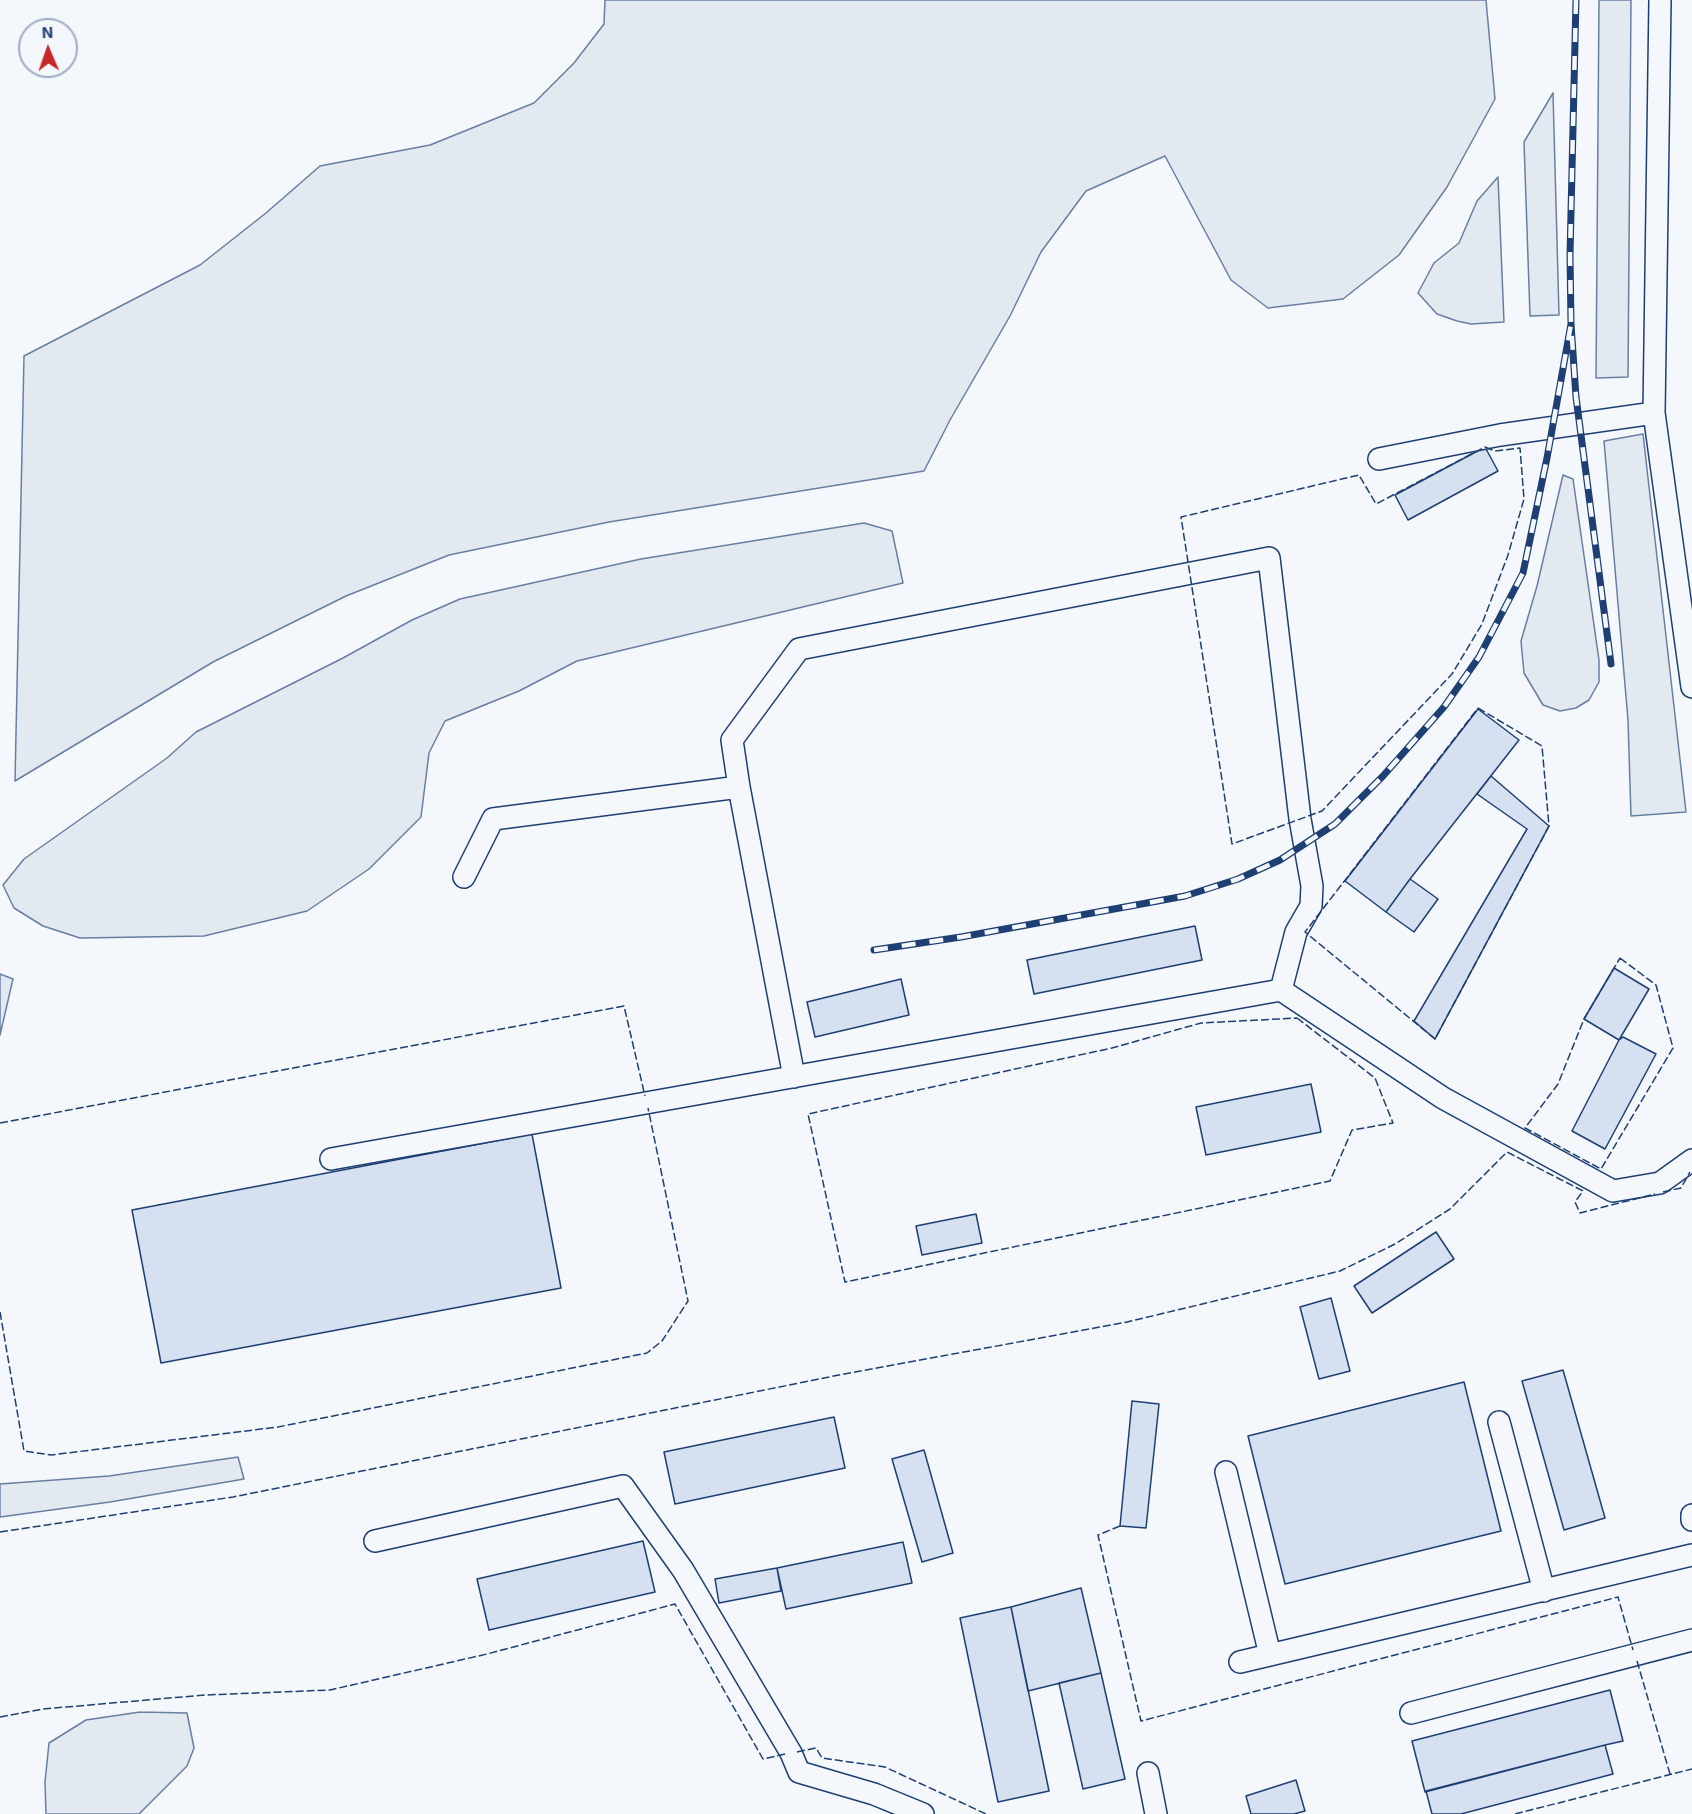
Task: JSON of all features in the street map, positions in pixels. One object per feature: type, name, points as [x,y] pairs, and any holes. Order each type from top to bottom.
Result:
[{"type":"street","points":[[1660,0],[1654,413],[1692,687]]},
{"type":"street","points":[[1379,459],[1500,435],[1654,413]]},
{"type":"street","points":[[794,1077],[732,740],[799,649],[1269,558],[1300,819],[1312,886],[1311,906],[1296,932],[1281,990]]},
{"type":"street","points":[[464,877],[493,819],[739,787]]},
{"type":"street","points":[[331,1159],[1281,990],[1443,1098],[1613,1191],[1660,1183],[1692,1160]]},
{"type":"street","points":[[1499,1422],[1544,1591]]},
{"type":"street","points":[[1226,1472],[1270,1655]]},
{"type":"street","points":[[375,1541],[623,1486],[683,1570],[791,1753],[799,1772],[874,1794],[923,1814]]},
{"type":"street","points":[[1240,1662],[1692,1555]]},
{"type":"street","points":[[1411,1713],[1692,1640]]},
{"type":"street","points":[[1148,1773],[1156,1814]]},
{"type":"shaded area","points":[[605,0],[1486,0],[1495,99],[1447,187],[1399,255],[1343,299],[1268,308],[1231,280],[1165,156],[1086,191],[1041,252],[1010,316],[950,420],[924,471],[609,522],[449,555],[346,596],[213,662],[15,781],[24,356],[200,265],[266,213],[320,166],[430,145],[534,103],[574,63],[604,24]]},
{"type":"shaded area","points":[[1599,0],[1631,0],[1628,377],[1596,378]]},
{"type":"shaded area","points":[[1553,93],[1559,315],[1530,316],[1524,142]]},
{"type":"shaded area","points":[[1498,177],[1504,322],[1471,324],[1437,314],[1418,293],[1434,263],[1459,243],[1477,201]]},
{"type":"shaded area","points":[[1643,434],[1686,812],[1631,816],[1628,720],[1604,441]]},
{"type":"shaded area","points":[[1563,475],[1573,479],[1599,660],[1599,682],[1589,700],[1576,708],[1560,711],[1543,705],[1524,673],[1521,641],[1537,586]]},
{"type":"shaded area","points":[[864,523],[892,531],[903,583],[577,661],[519,691],[445,721],[429,753],[421,817],[369,869],[307,911],[204,936],[80,938],[43,926],[14,908],[3,885],[24,859],[167,758],[196,732],[343,658],[412,620],[460,599],[641,559]]},
{"type":"shaded area","points":[[0,974],[13,979],[0,1035]]},
{"type":"shaded area","points":[[238,1457],[244,1479],[110,1502],[0,1517],[0,1484],[109,1476]]},
{"type":"shaded area","points":[[140,1712],[187,1713],[194,1748],[187,1766],[139,1814],[46,1814],[45,1782],[49,1743],[86,1720]]},
{"type":"building","points":[[1485,447],[1498,471],[1408,520],[1395,495]]},
{"type":"building","points":[[1478,709],[1519,740],[1386,912],[1345,881]]},
{"type":"building","points":[[1491,776],[1549,826],[1435,1039],[1414,1021],[1527,829],[1477,794]]},
{"type":"building","points":[[1410,879],[1438,899],[1414,932],[1386,912]]},
{"type":"building","points":[[1195,926],[1202,960],[1034,994],[1027,960]]},
{"type":"building","points":[[1614,968],[1649,989],[1619,1040],[1584,1019]]},
{"type":"building","points":[[901,979],[909,1015],[815,1037],[807,1002]]},
{"type":"building","points":[[1623,1037],[1656,1054],[1605,1149],[1572,1131],[1619,1040]]},
{"type":"building","points":[[1311,1084],[1321,1132],[1206,1155],[1196,1107]]},
{"type":"building","points":[[532,1134],[561,1288],[161,1363],[132,1210]]},
{"type":"building","points":[[976,1214],[982,1243],[922,1255],[916,1226]]},
{"type":"building","points":[[1436,1232],[1454,1259],[1372,1313],[1354,1286]]},
{"type":"building","points":[[1331,1298],[1350,1371],[1319,1379],[1300,1307]]},
{"type":"building","points":[[1563,1370],[1605,1518],[1564,1530],[1522,1381]]},
{"type":"building","points":[[1464,1382],[1501,1531],[1285,1584],[1248,1436]]},
{"type":"building","points":[[1132,1401],[1159,1404],[1146,1528],[1120,1526]]},
{"type":"building","points":[[834,1417],[845,1468],[675,1504],[664,1452]]},
{"type":"building","points":[[924,1450],[953,1553],[922,1562],[892,1459]]},
{"type":"building","points":[[643,1541],[655,1592],[489,1630],[477,1579]]},
{"type":"building","points":[[903,1542],[912,1583],[786,1609],[777,1568]]},
{"type":"building","points":[[777,1568],[781,1591],[719,1603],[715,1579]]},
{"type":"building","points":[[1081,1588],[1101,1673],[1028,1691],[1011,1607]]},
{"type":"building","points":[[1011,1607],[1049,1791],[998,1802],[960,1618]]},
{"type":"building","points":[[1101,1673],[1125,1779],[1083,1789],[1059,1683]]},
{"type":"building","points":[[1610,1690],[1623,1741],[1425,1792],[1412,1741]]},
{"type":"building","points":[[1605,1745],[1613,1774],[1461,1814],[1432,1814],[1426,1791]]},
{"type":"building","points":[[1296,1780],[1305,1811],[1294,1814],[1251,1814],[1246,1796]]},
{"type":"railway","points":[[1576,0],[1570,255],[1571,324],[1576,397],[1611,664]]},
{"type":"railway","points":[[874,950],[961,937],[1185,896],[1238,879],[1280,860],[1335,824],[1383,776],[1444,707],[1479,657],[1523,573],[1571,324]]},
{"type":"fence","points":[[1485,447],[1495,451],[1520,448],[1524,499],[1508,555],[1482,624],[1452,674],[1322,811],[1232,844],[1181,517],[1359,475],[1376,504],[1485,447]]},
{"type":"fence","points":[[1478,708],[1542,746],[1549,826],[1435,1039],[1305,932],[1478,708]]},
{"type":"fence","points":[[1620,958],[1656,985],[1673,1048],[1601,1169],[1525,1128],[1558,1084],[1584,1019],[1620,958]]},
{"type":"fence","points":[[0,1123],[624,1006],[645,1096]]},
{"type":"fence","points":[[1297,1018],[1375,1078],[1393,1123],[1352,1130],[1330,1181],[845,1282],[808,1114],[1112,1048],[1201,1023],[1297,1018]]},
{"type":"fence","points":[[0,1312],[24,1451],[51,1455],[278,1427],[647,1353],[662,1341],[688,1301],[648,1108]]},
{"type":"fence","points":[[0,1532],[233,1497],[839,1375],[1127,1322],[1340,1271],[1395,1244],[1450,1209],[1507,1152],[1583,1191],[1575,1202],[1580,1213],[1655,1194]]},
{"type":"fence","points":[[1663,1192],[1681,1188],[1690,1172]]},
{"type":"fence","points":[[1120,1526],[1098,1535],[1141,1721],[1618,1597],[1633,1650]]},
{"type":"fence","points":[[0,1717],[43,1709],[205,1695],[330,1690],[487,1654],[675,1604],[763,1759],[785,1754]]},
{"type":"fence","points":[[1637,1661],[1670,1774]]},
{"type":"fence","points":[[797,1752],[816,1748],[822,1758],[885,1767],[986,1814]]},
{"type":"fence","points":[[1515,1814],[1692,1769]]}]
